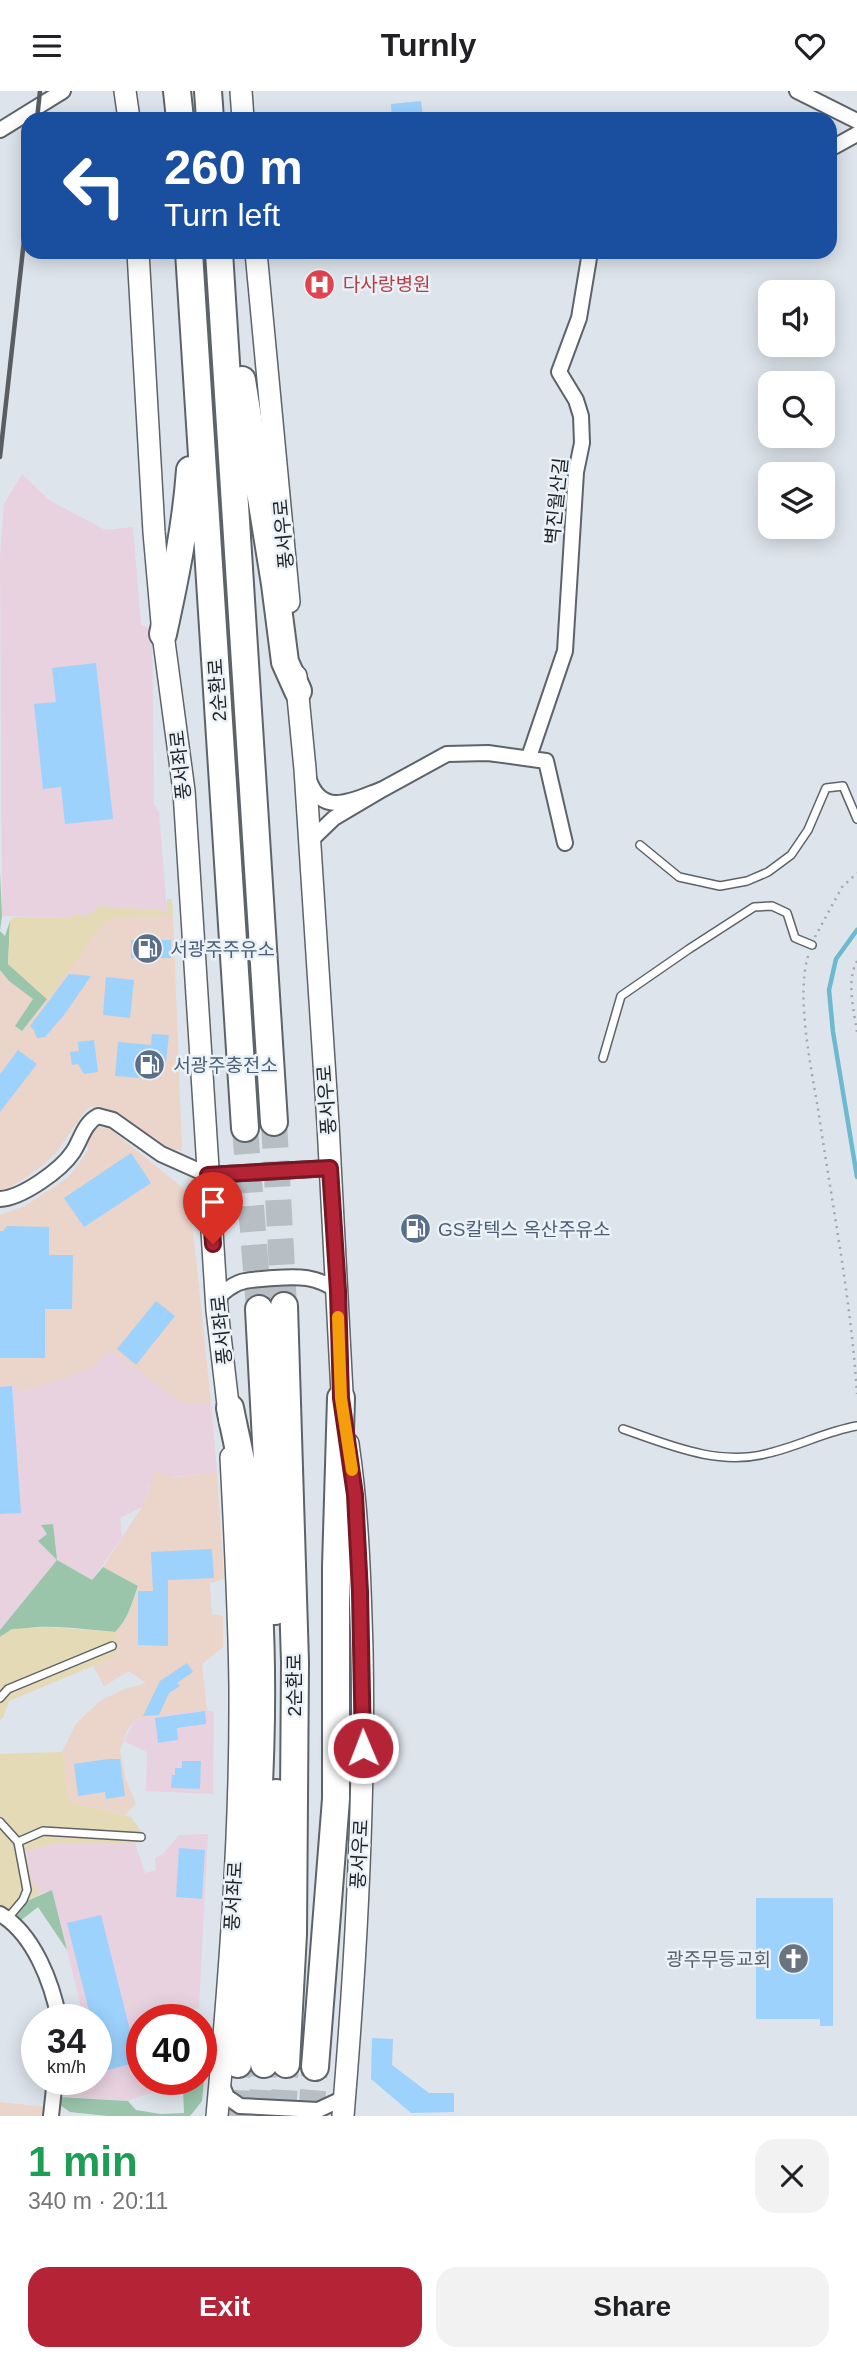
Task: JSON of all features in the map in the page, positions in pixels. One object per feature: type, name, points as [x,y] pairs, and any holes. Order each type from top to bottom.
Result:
[{"type":"highway","points":[[177,91],[179,112]]},
{"type":"highway","points":[[208,91],[210,112]]},
{"type":"highway","name":"2순환로","points":[[190,259],[245,1129]]},
{"type":"highway","name":"2순환로","points":[[220,259],[274,1122]]},
{"type":"highway","points":[[221,259],[275,584],[285,662],[298,691]]},
{"type":"highway","points":[[163,634],[188,503],[198,363]]},
{"type":"highway","name":"2순환로","points":[[252,2068],[293,1934],[295,1662],[271,1307]]},
{"type":"highway","points":[[315,2067],[336,1799],[336,1580],[341,1398]]},
{"type":"highway","points":[[230,1408],[248,1499],[254,1549],[261,1711],[252,2068]]},
{"type":"street","points":[[29,112],[63,91]]},
{"type":"street","points":[[125,91],[128,112]]},
{"type":"street","points":[[241,91],[242,112]]},
{"type":"street","points":[[796,91],[857,121]]},
{"type":"street","points":[[0,130],[21,117]]},
{"type":"street","points":[[837,145],[857,134]]},
{"type":"street","name":"풍서좌로","points":[[138,259],[154,531],[163,634],[184,791],[217,1298],[230,1408]]},
{"type":"street","name":"풍서우로","points":[[257,259],[305,769],[338,1291],[341,1398],[355,1495],[360,1592],[363,1769],[344,2107]]},
{"type":"street","name":"벽진월산길","points":[[528,757],[565,652],[576,472],[582,443],[581,416],[576,400],[559,372],[579,318],[589,259]]},
{"type":"street","points":[[309,842],[334,818],[383,789],[447,754],[470,753],[546,761],[565,843]]},
{"type":"street","points":[[305,769],[313,791],[327,802],[348,801],[383,789]]},
{"type":"street","points":[[0,1199],[28,1189],[54,1170],[72,1154],[92,1119],[98,1116],[113,1120],[161,1154],[208,1175],[330,1168]]},
{"type":"street","points":[[217,1298],[244,1281],[299,1276],[318,1280],[338,1291]]},
{"type":"street","points":[[4,1916],[34,1951],[55,2004]]},
{"type":"street","points":[[252,2068],[227,2097],[240,2106],[318,2110],[344,2107]]},
{"type":"street","points":[[218,2116],[252,2068]]},
{"type":"street","points":[[51,2116],[53,2095]]},
{"type":"lane","points":[[640,845],[679,877],[720,886],[747,881],[768,872],[791,855],[808,831],[826,788],[844,786],[857,818]]},
{"type":"lane","points":[[603,1058],[621,996],[754,907],[772,906],[787,913],[795,937],[812,945]]},
{"type":"lane","points":[[622,1429],[692,1453],[739,1457],[768,1454],[857,1426]]},
{"type":"lane","points":[[0,1698],[8,1689],[112,1646]]},
{"type":"lane","points":[[0,1822],[18,1842],[27,1890],[23,1900],[4,1916]]},
{"type":"lane","points":[[18,1842],[43,1831],[141,1837]]},
{"type":"path","points":[[857,873],[842,887],[818,928],[806,963],[804,995],[810,1058],[849,1317],[857,1394]]},
{"type":"path","points":[[857,961],[852,970],[857,1032]]},
{"type":"shaded area","points":[[22,474],[49,500],[105,530],[133,527],[141,625],[152,629],[154,805],[159,812],[167,911],[99,906],[88,916],[76,914],[70,918],[2,916],[0,558],[4,504]]},
{"type":"shaded area","points":[[173,916],[182,1151],[168,1148],[113,1111],[98,1106],[91,1107],[86,1109],[56,1153],[34,1172],[6,1190],[0,1189],[0,970],[9,981],[34,999],[15,1026],[22,1031],[101,926],[112,917]]},
{"type":"shaded area","points":[[99,1127],[110,1129],[183,1188],[190,1201],[211,1403],[182,1403],[110,1350],[90,1369],[19,1393],[15,1385],[0,1386],[0,1215],[25,1206],[69,1177],[89,1149],[85,1143],[90,1133]]},
{"type":"shaded area","points":[[110,1350],[182,1403],[211,1403],[217,1472],[173,1477],[149,1486],[142,1507],[120,1518],[122,1537],[92,1580],[57,1560],[0,1630],[0,1386],[15,1385],[20,1393],[90,1369]]},
{"type":"shaded area","points":[[156,1470],[170,1478],[217,1472],[224,1579],[210,1583],[212,1614],[223,1616],[223,1647],[202,1664],[207,1710],[135,1720],[127,1731],[120,1750],[126,1780],[136,1804],[124,1815],[69,1802],[62,1752],[76,1724],[100,1701],[122,1690],[146,1683],[129,1671],[104,1686],[93,1666],[112,1658],[119,1647],[115,1632],[130,1610],[138,1586],[103,1567],[142,1507]]},
{"type":"shaded area","points":[[203,1709],[214,1712],[213,1794],[146,1791],[147,1752],[124,1741],[135,1720]]},
{"type":"shaded area","points":[[208,1834],[199,2004],[126,2004],[126,2095],[144,2095],[128,2101],[59,2096],[112,2095],[112,2004],[80,2004],[52,1890],[40,1894],[32,1881],[25,1851],[58,1843],[135,1843],[145,1873],[156,1870],[155,1858],[163,1854],[179,1835]]},
{"type":"shaded area","points":[[0,2102],[46,2107],[45,2116],[0,2116]]},
{"type":"green space","points":[[0,872],[2,916],[0,931]]},
{"type":"green space","points":[[10,921],[8,964],[47,999],[22,1031],[15,1026],[33,999],[9,981],[0,970],[0,931],[5,936]]},
{"type":"green space","points":[[53,1524],[57,1560],[38,1541],[47,1534],[41,1525]]},
{"type":"green space","points":[[57,1560],[92,1580],[103,1567],[138,1586],[123,1622],[115,1632],[40,1627],[25,1628],[0,1637],[0,1630]]},
{"type":"green space","points":[[52,1890],[67,1950],[38,1907],[20,1921],[17,1915],[27,1901]]},
{"type":"green space","points":[[183,2095],[203,2095],[202,2101],[190,2116],[108,2116],[70,2112],[60,2105],[59,2097],[128,2101],[136,2110],[161,2114],[184,2113]]},
{"type":"sand","points":[[167,899],[172,899],[173,916],[113,917],[101,926],[47,999],[8,964],[10,921],[13,917],[70,918],[76,914],[88,916],[99,906],[167,911]]},
{"type":"sand","points":[[49,1627],[115,1632],[119,1647],[112,1658],[9,1701],[0,1720],[0,1637],[12,1629]]},
{"type":"sand","points":[[62,1752],[69,1802],[131,1817],[147,1840],[135,1843],[58,1843],[25,1851],[32,1881],[40,1894],[27,1901],[17,1915],[0,1905],[0,1754]]},
{"type":"building","points":[[421,101],[422,112],[392,112],[391,104]]},
{"type":"building","points":[[96,663],[113,819],[65,824],[61,787],[43,789],[34,704],[56,702],[52,668]]},
{"type":"building","points":[[131,940],[171,940],[171,958],[131,958]]},
{"type":"building","points":[[69,974],[91,976],[45,1037],[37,1038],[30,1026]]},
{"type":"building","points":[[106,977],[134,980],[130,1018],[103,1015]]},
{"type":"building","points":[[152,1034],[169,1035],[166,1062],[156,1075],[140,1078],[115,1076],[118,1042],[151,1045]]},
{"type":"building","points":[[94,1040],[98,1072],[84,1074],[78,1064],[72,1065],[70,1052],[79,1051],[78,1042]]},
{"type":"building","points":[[18,1050],[37,1064],[0,1112],[0,1074]]},
{"type":"building","points":[[131,1153],[151,1183],[84,1227],[64,1198]]},
{"type":"building","points":[[7,1226],[49,1227],[49,1255],[73,1255],[72,1309],[45,1309],[45,1358],[0,1358],[0,1231]]},
{"type":"building","points":[[156,1301],[175,1316],[136,1365],[117,1349]]},
{"type":"building","points":[[12,1386],[21,1513],[0,1514],[0,1387]]},
{"type":"building","points":[[212,1549],[214,1578],[168,1580],[168,1646],[138,1645],[138,1591],[153,1591],[151,1552]]},
{"type":"building","points":[[187,1663],[193,1672],[177,1683],[180,1686],[169,1693],[159,1715],[143,1716],[160,1681]]},
{"type":"building","points":[[205,1711],[206,1724],[177,1728],[178,1740],[158,1743],[155,1718]]},
{"type":"building","points":[[120,1759],[125,1796],[106,1799],[105,1792],[78,1796],[74,1764]]},
{"type":"building","points":[[182,1761],[201,1761],[200,1789],[171,1788],[172,1775],[175,1775],[175,1768],[182,1768]]},
{"type":"building","points":[[179,1848],[205,1850],[202,1899],[176,1897]]},
{"type":"building","name":"광주무등교회","points":[[756,1898],[833,1898],[833,2026],[820,2026],[820,2019],[756,2019]]},
{"type":"building","points":[[101,1915],[126,2014],[126,2065],[112,2069],[112,2004],[87,2004],[67,1923]]},
{"type":"building","points":[[372,2038],[393,2039],[392,2065],[429,2093],[454,2093],[454,2112],[411,2113],[371,2079]]},
{"type":"waterway","points":[[857,930],[836,959],[829,990],[833,1032],[857,1177]]},
{"type":"tunnel","points":[[274,1122],[284,1306]]},
{"type":"tunnel","points":[[245,1128],[259,1309]]},
{"type":"tunnel","points":[[235,2116],[238,2064]]},
{"type":"tunnel","points":[[261,2116],[264,2064]]},
{"type":"tunnel","points":[[283,2116],[286,2064]]},
{"type":"tunnel","points":[[311,2116],[315,2067]]},
{"type":"railway","points":[[38,112],[40,91]]},
{"type":"railway","points":[[0,457],[22,259]]},
{"type":"slow traffic","points":[[338,1317],[341,1398],[352,1470]]},
{"type":"place","name":"다사랑병원","points":[[320,284]]},
{"type":"place","name":"서광주주유소","points":[[147,949]]},
{"type":"place","name":"서광주충전소","points":[[150,1065]]},
{"type":"place","name":"GS칼텍스 옥산주유소","points":[[415,1229]]},
{"type":"place","name":"광주무등교회","points":[[794,1959]]},
{"type":"route","points":[[213,1244],[208,1175],[330,1168],[338,1291],[341,1398],[355,1495],[363,1748]]}]
